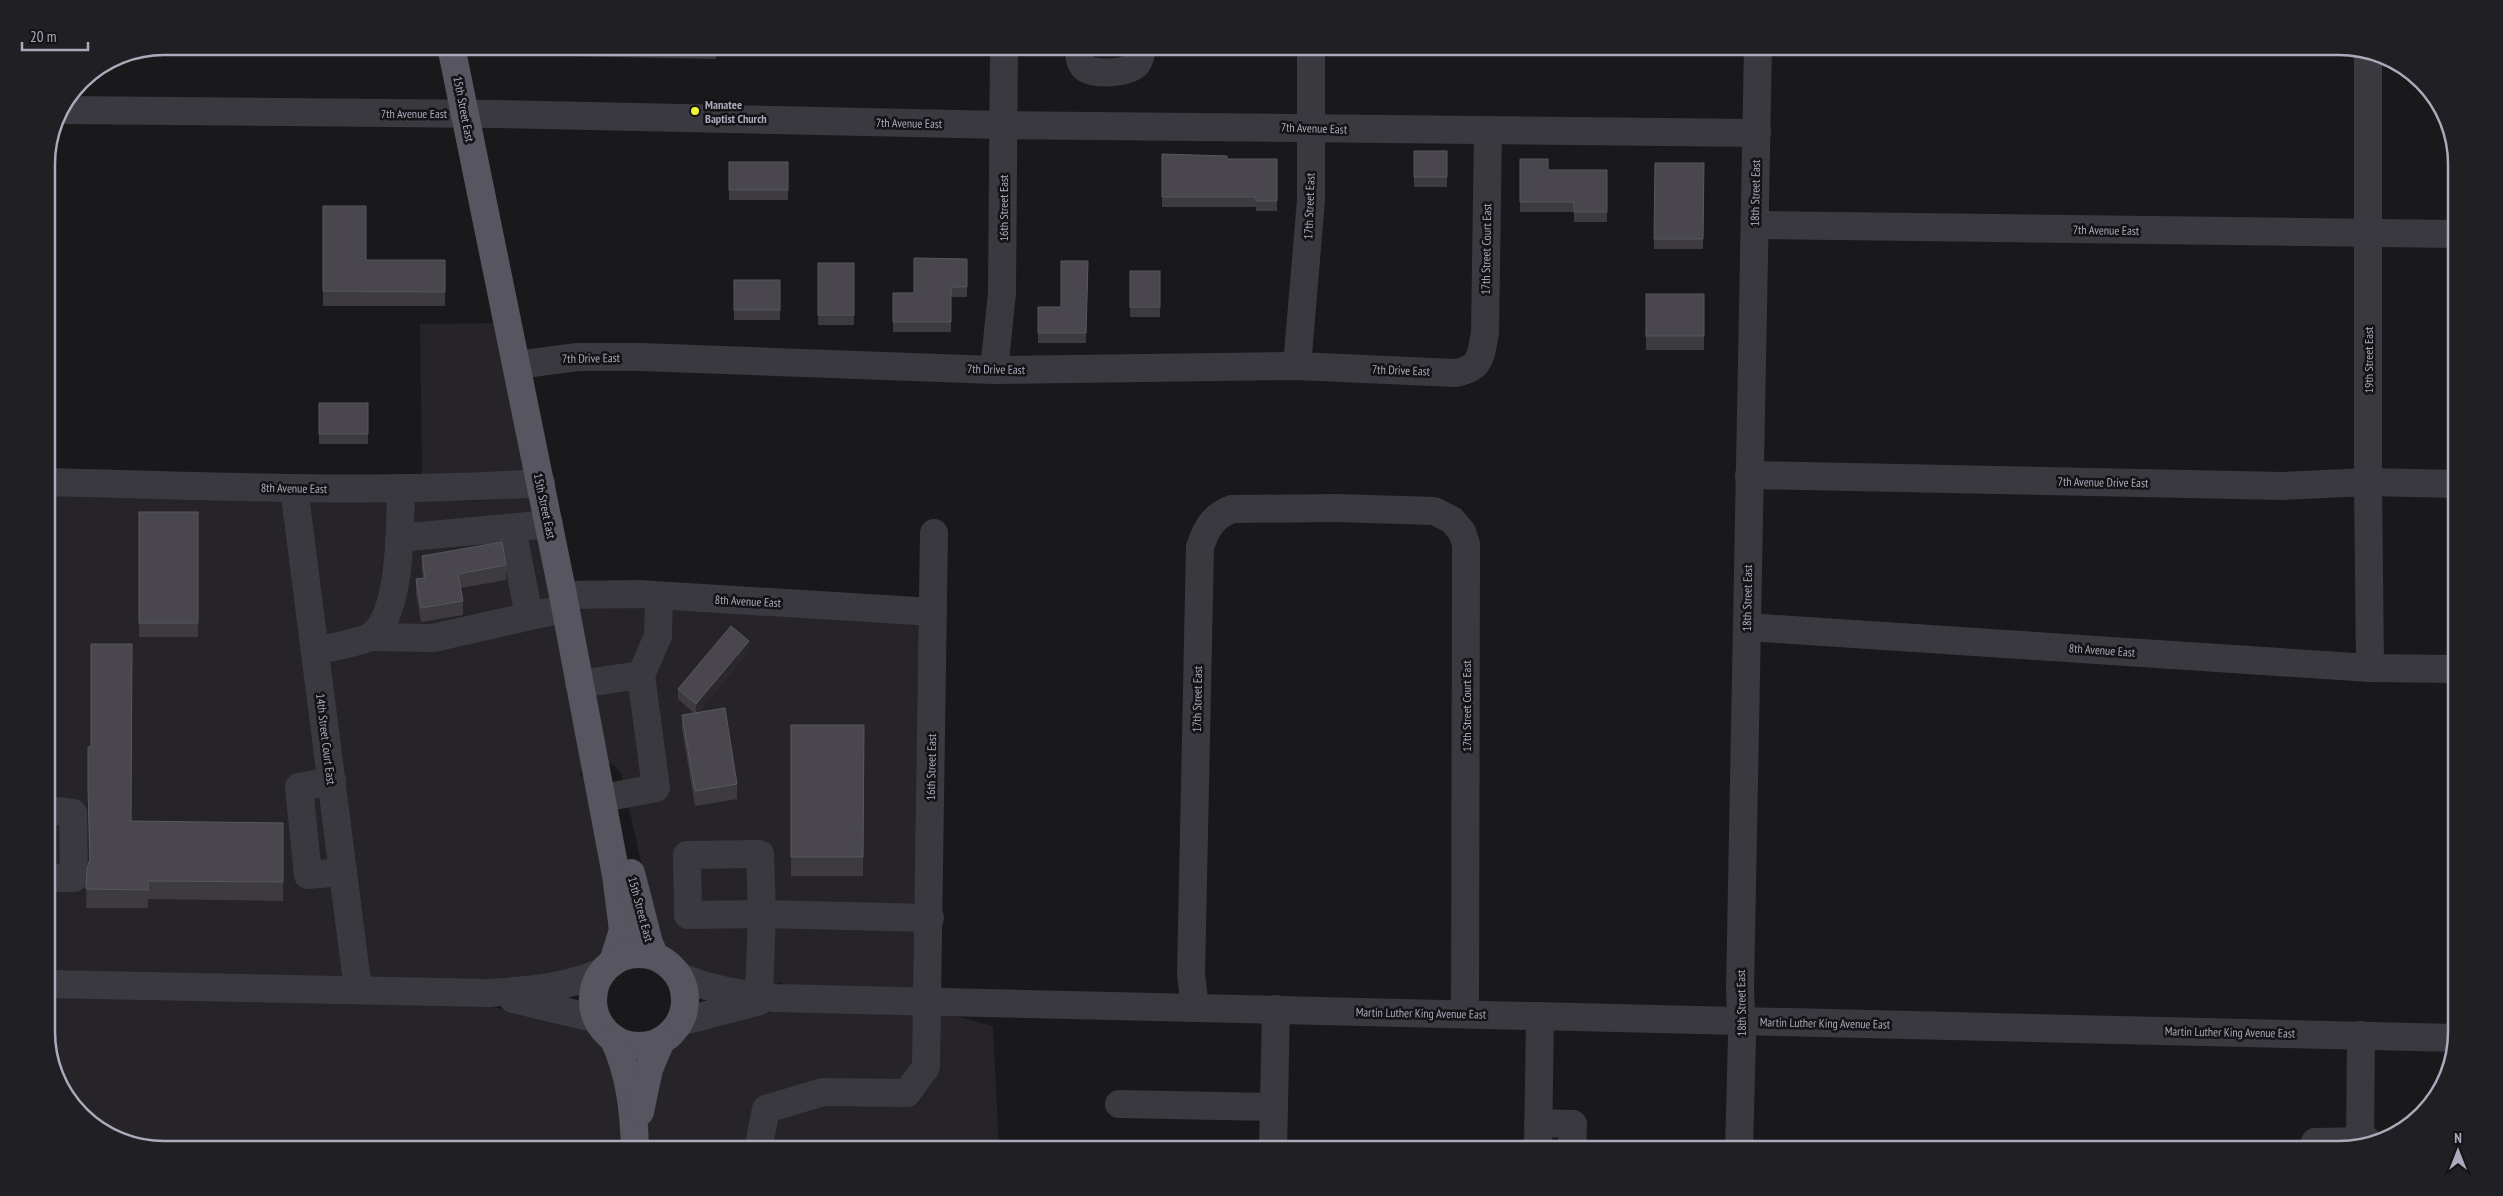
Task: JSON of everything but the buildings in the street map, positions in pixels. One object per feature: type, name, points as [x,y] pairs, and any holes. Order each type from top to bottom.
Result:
[{"type":"main road","name":"15th Street East","points":[[453,55],[565,601],[596,770],[611,779],[636,894],[649,944],[655,956]]},
{"type":"main road","points":[[596,770],[616,874],[623,930],[594,995],[594,1007],[623,1059],[629,1081],[635,1141]]},
{"type":"main road","points":[[608,967],[633,954],[655,956],[664,961],[680,976],[686,997],[685,1010],[649,1069],[635,1141]]},
{"type":"main road","points":[[605,1028],[636,1046],[649,1045],[671,1031]]},
{"type":"street","name":"16th Street East","points":[[994,370],[1002,293],[1004,55]]},
{"type":"street","points":[[1081,55],[1083,66],[1091,71],[1122,72],[1135,66],[1142,55]]},
{"type":"street","name":"17th Street East","points":[[1297,366],[1311,200],[1309,127],[1311,55]]},
{"type":"street","name":"18th Street East","points":[[1739,1141],[1740,990],[1758,55]]},
{"type":"street","name":"19th Street East","points":[[2368,59],[2370,668]]},
{"type":"street","name":"7th Avenue East","points":[[69,110],[464,113],[1003,125],[1757,133]]},
{"type":"street","name":"17th Street Court East","points":[[1475,366],[1479,360],[1485,333],[1488,130]]},
{"type":"street","name":"7th Avenue East","points":[[1754,225],[2448,234]]},
{"type":"street","name":"7th Drive East","points":[[516,364],[568,358],[641,357],[994,370],[1297,366],[1455,373],[1470,370],[1475,366]]},
{"type":"street","name":"7th Avenue Drive East","points":[[1749,475],[2282,486],[2368,482],[2448,484]]},
{"type":"street","name":"8th Avenue East","points":[[55,482],[294,488],[475,488],[541,483]]},
{"type":"street","name":"14th Street Court East","points":[[294,488],[358,990]]},
{"type":"street","points":[[371,637],[383,621],[398,575],[401,488]]},
{"type":"street","name":"17th Street East","points":[[1195,1007],[1192,975],[1200,547],[1205,531],[1210,524],[1224,512],[1232,509],[1337,508]]},
{"type":"street","name":"17th Street Court East","points":[[1337,508],[1434,511],[1452,520],[1462,532],[1466,544],[1465,1014]]},
{"type":"street","points":[[399,538],[549,524]]},
{"type":"street","points":[[512,528],[529,616]]},
{"type":"street","name":"16th Street East","points":[[760,1141],[766,1109],[823,1092],[907,1093],[926,1067],[929,1001],[934,533]]},
{"type":"street","points":[[614,796],[656,788],[641,675],[658,636],[659,596]]},
{"type":"street","name":"8th Avenue East","points":[[315,651],[371,637],[433,638],[529,616],[565,601],[659,596],[933,612]]},
{"type":"street","name":"8th Avenue East","points":[[1747,627],[2370,668],[2448,669]]},
{"type":"street","points":[[579,684],[641,675]]},
{"type":"street","points":[[332,781],[299,787],[308,874],[343,872]]},
{"type":"street","points":[[55,811],[73,812],[74,878],[55,878]]},
{"type":"street","points":[[766,997],[762,914],[930,918]]},
{"type":"street","points":[[55,984],[490,993],[537,990],[574,983],[608,967]]},
{"type":"street","points":[[680,976],[701,986],[766,997]]},
{"type":"street","points":[[490,993],[605,1028]]},
{"type":"street","points":[[671,1031],[766,997]]},
{"type":"street","name":"Martin Luther King Avenue East","points":[[766,997],[2448,1038]]},
{"type":"street","points":[[1273,1141],[1276,1010]]},
{"type":"street","points":[[1538,1141],[1540,1016]]},
{"type":"street","points":[[2361,1036],[2363,1138]]},
{"type":"street","points":[[1119,1104],[1274,1107]]},
{"type":"street","points":[[1538,1123],[1573,1124],[1572,1141]]},
{"type":"shaded area","points":[[496,323],[527,471],[422,475],[420,324]]},
{"type":"shaded area","points":[[55,495],[284,501],[345,977],[55,971]]},
{"type":"shaded area","points":[[532,497],[583,768],[580,775],[585,778],[605,877],[611,929],[604,953],[599,955],[595,961],[572,971],[536,977],[490,980],[481,978],[480,980],[368,978],[307,501],[475,501]]},
{"type":"shaded area","points":[[578,607],[638,607],[921,624],[917,988],[783,985],[782,982],[773,985],[724,978],[688,966],[684,959],[682,960],[668,949],[668,946],[662,945],[647,890],[622,776],[616,767],[606,761]]},
{"type":"shaded area","points":[[55,997],[349,1003],[349,1005],[359,1003],[489,1006],[590,1030],[599,1041],[598,1044],[605,1048],[618,1086],[623,1141],[164,1141],[142,1139],[122,1133],[97,1119],[73,1093],[66,1080],[57,1054],[55,1040]]},
{"type":"shaded area","points":[[775,1011],[948,1014],[993,1026],[999,1141],[646,1141],[646,1133],[660,1073],[669,1051],[676,1049],[675,1046],[684,1038],[686,1039],[689,1033]]},
{"type":"place","name":"Manatee Baptist Church","points":[[695,111]]}]
